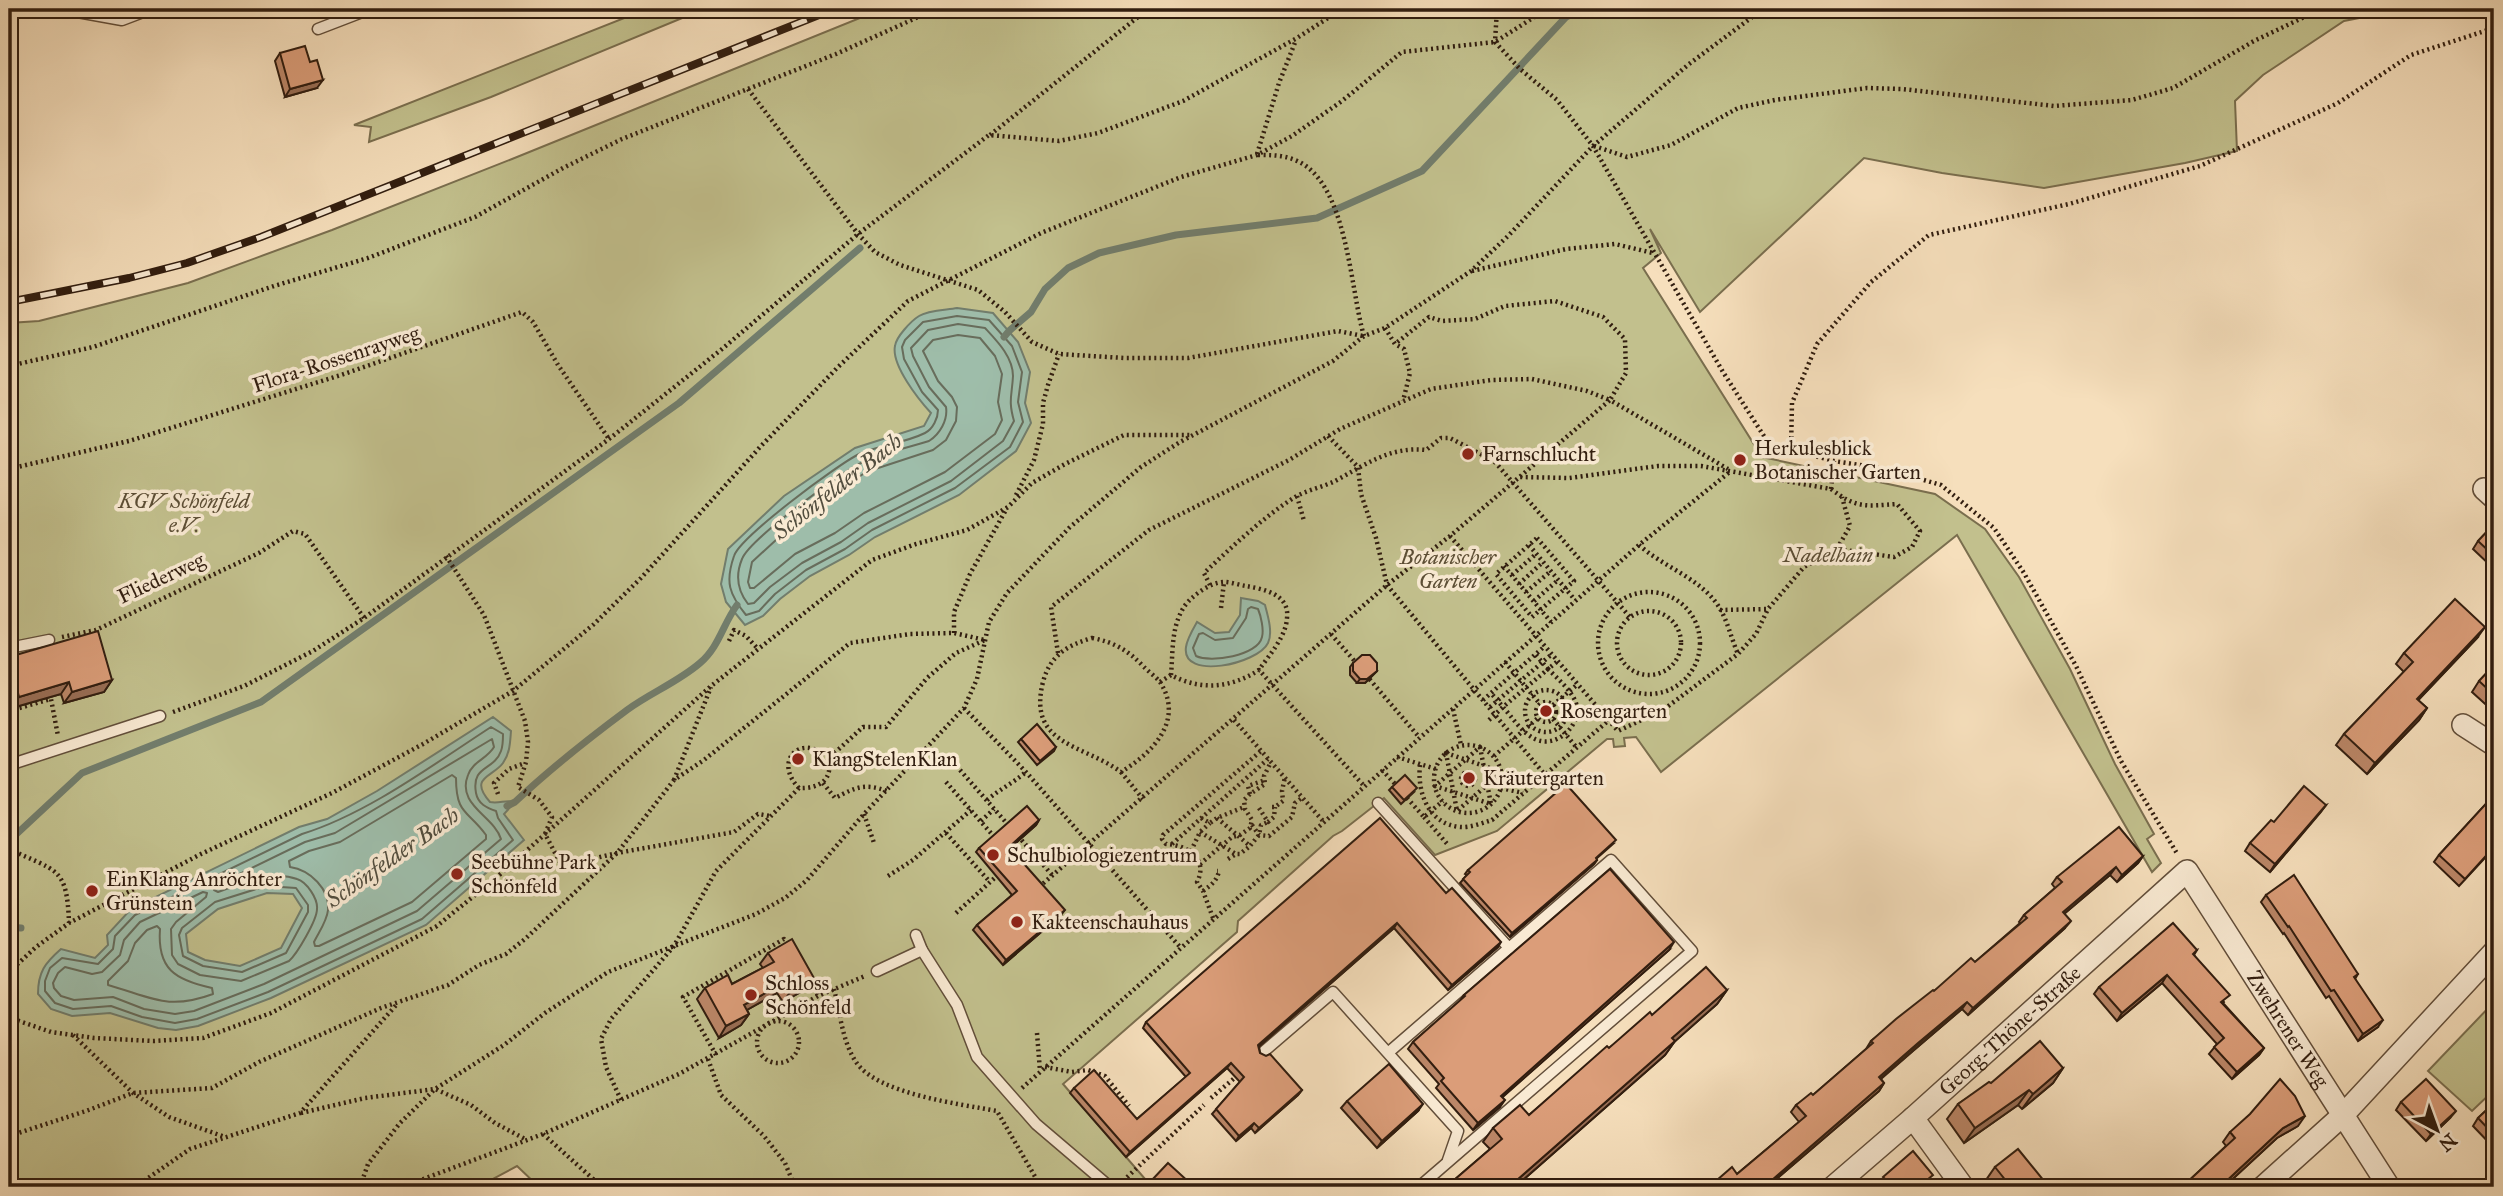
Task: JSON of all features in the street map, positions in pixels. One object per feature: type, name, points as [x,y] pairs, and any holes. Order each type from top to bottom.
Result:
[{"type":"street","points":[[2463,725],[2494,745]]},
{"type":"street","name":"Zwehrener Weg","points":[[2187,871],[2389,1187]]},
{"type":"street","name":"Georg-Thöne-Straße","points":[[1833,1187],[2187,871]]},
{"type":"street","points":[[2263,1187],[2343,1115],[2494,952]]},
{"type":"street","points":[[1913,1118],[1963,1187]]},
{"type":"lane","points":[[61,9],[122,20],[151,9]]},
{"type":"lane","points":[[318,29],[370,9]]},
{"type":"lane","points":[[9,648],[49,640]]},
{"type":"lane","points":[[9,765],[160,716]]},
{"type":"lane","points":[[1378,803],[1509,948]]},
{"type":"lane","points":[[1389,1052],[1611,860],[1692,951],[1419,1187]]},
{"type":"lane","points":[[916,935],[922,950],[957,1005],[977,1057],[1036,1124],[1110,1187]]},
{"type":"lane","points":[[877,971],[922,950]]},
{"type":"lane","points":[[1262,1053],[1333,992],[1458,1131],[1447,1162]]},
{"type":"path","points":[[9,366],[93,347],[274,286],[368,258],[475,216],[622,139],[836,54],[936,9]]},
{"type":"path","points":[[160,716],[244,686],[313,651],[364,618],[609,439],[722,349],[858,234],[1148,9]]},
{"type":"path","points":[[989,135],[1059,141],[1098,133],[1182,102],[1297,38],[1342,9]]},
{"type":"path","points":[[1497,9],[1495,42],[1520,69],[1557,100],[1593,146],[1653,253],[1769,444],[1834,461],[1886,469],[1941,485],[1994,528],[2024,573],[2076,666],[2121,761],[2187,871]]},
{"type":"path","points":[[9,972],[36,947],[69,923],[201,853],[332,793],[513,691],[593,625],[641,578],[761,446],[908,301],[1041,233],[1181,177],[1257,155],[1292,136],[1342,101],[1402,52],[1495,42],[1547,9]]},
{"type":"path","points":[[360,1187],[368,1164],[400,1122],[435,1089],[471,1067],[545,1013],[608,972],[735,923],[785,898],[807,880],[864,814],[964,708],[977,680],[989,622],[1007,593],[1041,555],[1107,493],[1141,467],[1333,360],[1364,336],[1385,328],[1471,271],[1593,146],[1689,64],[1763,9]]},
{"type":"path","points":[[1593,146],[1627,157],[1671,145],[1738,108],[1775,100],[1867,88],[1902,89],[2054,106],[2132,100],[2173,88],[2254,41],[2321,9]]},
{"type":"path","points":[[1791,449],[1792,403],[1817,344],[1871,282],[1928,235],[2069,204],[2200,166],[2338,103],[2411,55],[2494,28]]},
{"type":"path","points":[[1257,155],[1279,83],[1297,38]]},
{"type":"path","points":[[747,89],[858,234],[875,252],[900,265],[978,290],[1005,312],[1032,342],[1059,354],[1188,358],[1338,331],[1364,336]]},
{"type":"path","points":[[1257,155],[1278,155],[1297,161],[1310,169],[1332,202],[1343,228],[1358,318],[1364,336]]},
{"type":"path","points":[[1471,271],[1566,248],[1615,244],[1653,253]]},
{"type":"path","points":[[1031,878],[1039,888],[1387,585],[1450,536],[1610,400],[1626,373],[1625,339],[1603,317],[1555,301],[1505,306],[1475,319],[1443,321],[1429,317],[1395,344]]},
{"type":"path","name":"Flora-Rossenrayweg","points":[[9,468],[142,437],[341,375],[522,312],[533,322],[558,365],[609,439]]},
{"type":"path","points":[[1385,328],[1395,344],[1404,349],[1409,373],[1403,401]]},
{"type":"path","points":[[954,633],[954,612],[970,574],[1030,472],[1043,424],[1043,403],[1059,354]]},
{"type":"path","points":[[1058,653],[1051,607],[1149,530],[1289,460],[1340,429],[1431,389],[1491,380],[1532,379],[1587,391],[1610,400],[1732,471]]},
{"type":"path","points":[[9,1014],[19,1021],[51,1032],[129,1040],[182,1040],[203,1038],[271,1013],[437,926],[711,686],[872,560],[967,530],[1008,507],[1032,483],[1124,435],[1195,435]]},
{"type":"path","points":[[1328,436],[1358,467],[1360,494],[1376,538],[1387,585],[1545,775]]},
{"type":"path","points":[[1210,586],[1204,573],[1237,542],[1297,496],[1332,482],[1377,456],[1426,450],[1441,438],[1450,438],[1494,461],[1630,617]]},
{"type":"path","points":[[1831,489],[1834,461]]},
{"type":"path","points":[[1520,477],[1569,478],[1658,466],[1701,466],[1831,489],[1862,507],[1897,504],[1920,531],[1912,547],[1895,558],[1837,549]]},
{"type":"path","points":[[1011,1097],[1639,545],[1732,471]]},
{"type":"path","points":[[1297,496],[1304,522]]},
{"type":"path","points":[[1450,536],[1618,732],[1663,710],[1738,654],[1756,634],[1768,609],[1804,567],[1837,549],[1850,526],[1842,497]]},
{"type":"path","name":"Fliederweg","points":[[49,640],[96,630],[259,553],[293,531],[305,534],[364,618]]},
{"type":"path","points":[[1537,538],[1574,581],[1532,617],[1496,574],[1504,566],[1537,538]]},
{"type":"path","points":[[1529,545],[1576,600]]},
{"type":"path","points":[[1639,545],[1652,557],[1708,594],[1720,610],[1738,654]]},
{"type":"path","points":[[1512,575],[1536,554]]},
{"type":"path","points":[[446,556],[484,615],[525,721],[528,742],[519,787],[539,800],[552,817],[545,834]]},
{"type":"path","points":[[1519,584],[1543,562]]},
{"type":"path","points":[[1504,566],[1552,622]]},
{"type":"path","points":[[1526,592],[1551,571]]},
{"type":"path","points":[[1534,601],[1558,580]]},
{"type":"path","points":[[1221,608],[1224,582]]},
{"type":"path","points":[[1224,582],[1271,590],[1284,604],[1288,617],[1282,637],[1259,670],[1244,680],[1202,687],[1171,675],[1173,637],[1177,622],[1185,605],[1210,586],[1224,582]]},
{"type":"path","points":[[1653,592],[1670,596],[1687,608],[1698,629],[1700,644],[1698,657],[1684,680],[1661,693],[1645,694],[1627,689],[1609,676],[1599,653],[1598,640],[1600,626],[1616,603],[1629,596],[1653,592]]},
{"type":"path","points":[[1720,610],[1768,609]]},
{"type":"path","points":[[1639,612],[1660,612],[1677,626],[1681,647],[1672,666],[1663,672],[1643,675],[1632,671],[1619,655],[1616,645],[1618,634],[1630,617],[1639,612]]},
{"type":"path","points":[[729,641],[734,630],[746,636],[758,649]]},
{"type":"path","points":[[674,780],[704,760],[850,643],[911,634],[954,633],[985,640]]},
{"type":"path","points":[[1331,634],[1419,737]]},
{"type":"path","points":[[1121,772],[1152,751],[1163,733],[1168,700],[1160,682],[1130,653],[1108,641],[1092,638],[1073,644],[1058,653],[1046,671],[1039,699],[1040,715],[1054,734],[1072,747],[1105,760],[1121,772],[1143,799]]},
{"type":"path","points":[[828,759],[863,727],[886,727],[937,670],[956,653],[985,640]]},
{"type":"path","points":[[1483,700],[1545,646]]},
{"type":"path","points":[[1491,693],[1534,739],[1555,740],[1565,734],[1574,724],[1576,702],[1536,654]]},
{"type":"path","points":[[1490,708],[1552,654]]},
{"type":"path","points":[[1489,720],[1558,661]]},
{"type":"path","points":[[1505,662],[1539,704]]},
{"type":"path","points":[[1525,664],[1531,671]]},
{"type":"path","points":[[1259,670],[1364,785]]},
{"type":"path","points":[[1160,682],[1171,675]]},
{"type":"path","points":[[1502,684],[1508,691]]},
{"type":"path","points":[[1553,705],[1578,684]]},
{"type":"path","points":[[9,1136],[133,1093],[212,1088],[259,1062],[447,985],[479,965],[506,954],[617,853],[674,780],[711,686]]},
{"type":"path","points":[[1539,691],[1556,691],[1566,704],[1566,720],[1560,727],[1552,732],[1544,732],[1536,731],[1530,725],[1525,718],[1525,710],[1526,702],[1532,695],[1539,691]]},
{"type":"path","points":[[9,709],[51,699],[60,747]]},
{"type":"path","points":[[1546,702],[1553,705],[1556,713],[1553,719],[1545,722],[1538,718],[1536,711],[1539,704],[1546,702]]},
{"type":"path","points":[[964,708],[1026,772],[1180,947]]},
{"type":"path","points":[[1452,708],[1461,745]]},
{"type":"path","points":[[1494,757],[1538,718]]},
{"type":"path","points":[[1553,719],[1577,748]]},
{"type":"path","points":[[1234,720],[1323,821]]},
{"type":"path","points":[[1420,765],[1418,781],[1422,797],[1431,811],[1447,824],[1463,827],[1479,824],[1492,820],[1608,721]]},
{"type":"path","points":[[1498,732],[1505,726]]},
{"type":"path","points":[[1461,745],[1480,747],[1494,757],[1502,772],[1501,788],[1491,804],[1475,812],[1457,811],[1443,801],[1435,786],[1436,769],[1446,753],[1461,745]]},
{"type":"path","points":[[807,746],[818,748],[828,759],[830,766],[827,779],[823,783],[812,789],[799,788],[792,781],[788,764],[793,753],[807,746]]},
{"type":"path","points":[[1435,786],[1480,747]]},
{"type":"path","points":[[1480,747],[1491,804]]},
{"type":"path","points":[[1520,755],[1525,750]]},
{"type":"path","points":[[1213,918],[1197,882],[1201,874],[1200,864],[1191,851],[1166,844],[1162,839],[1163,835],[1261,751]]},
{"type":"path","points":[[1446,753],[1502,772]]},
{"type":"path","points":[[1446,753],[1457,811]]},
{"type":"path","points":[[1397,757],[1436,769]]},
{"type":"path","points":[[1200,864],[1232,838],[1250,828],[1252,820],[1244,800],[1265,785],[1264,776],[1270,760]]},
{"type":"path","points":[[1172,844],[1247,783],[1270,760]]},
{"type":"path","points":[[498,794],[494,783],[509,769],[526,762]]},
{"type":"path","points":[[1471,772],[1474,763]]},
{"type":"path","points":[[1530,768],[1535,763]]},
{"type":"path","points":[[960,770],[1053,876]]},
{"type":"path","points":[[1382,770],[1395,785]]},
{"type":"path","points":[[987,800],[1026,772]]},
{"type":"path","points":[[1471,772],[1475,778]]},
{"type":"path","points":[[1462,795],[1465,773],[1471,772]]},
{"type":"path","points":[[1457,811],[1502,772]]},
{"type":"path","points":[[1475,778],[1485,776]]},
{"type":"path","points":[[1228,859],[1250,846],[1259,835],[1261,825],[1274,817],[1273,807],[1283,802],[1285,777]]},
{"type":"path","points":[[1452,782],[1473,784],[1475,778]]},
{"type":"path","points":[[1247,783],[1265,780]]},
{"type":"path","points":[[946,782],[998,841]]},
{"type":"path","points":[[823,783],[835,797],[870,785],[887,791]]},
{"type":"path","points":[[1247,783],[1250,794]]},
{"type":"path","points":[[1435,786],[1491,804]]},
{"type":"path","points":[[621,1100],[606,1067],[601,1039],[611,1019],[674,946],[716,870],[799,788]]},
{"type":"path","points":[[1501,788],[1524,794]]},
{"type":"path","points":[[1251,824],[1259,835],[1269,836],[1292,817],[1295,803],[1303,797]]},
{"type":"path","points":[[1407,798],[1448,845]]},
{"type":"path","points":[[1424,817],[1443,801]]},
{"type":"path","points":[[1191,851],[1200,832],[1210,823],[1245,807]]},
{"type":"path","points":[[1258,808],[1268,822]]},
{"type":"path","points":[[981,821],[994,809]]},
{"type":"path","points":[[888,876],[913,860],[971,810]]},
{"type":"path","points":[[1475,812],[1479,824]]},
{"type":"path","points":[[545,834],[562,866],[734,832],[758,814],[770,816]]},
{"type":"path","points":[[864,814],[874,843]]},
{"type":"path","points":[[1201,818],[1210,823]]},
{"type":"path","points":[[1217,818],[1250,846]]},
{"type":"path","points":[[1017,834],[1027,826]]},
{"type":"path","points":[[1200,832],[1236,854]]},
{"type":"path","points":[[946,833],[990,882]]},
{"type":"path","points":[[1015,860],[1029,848]]},
{"type":"path","points":[[9,849],[58,872],[68,892],[69,923]]},
{"type":"path","points":[[1006,850],[1023,869]]},
{"type":"path","points":[[956,913],[1007,867]]},
{"type":"path","points":[[1203,891],[1215,882],[1217,871]]},
{"type":"path","points":[[716,1055],[683,997],[784,939],[792,952]]},
{"type":"path","points":[[402,1187],[543,1134],[621,1100],[716,1055],[818,996],[877,971]]},
{"type":"path","points":[[805,974],[818,996]]},
{"type":"path","points":[[834,989],[845,1036],[856,1062],[876,1081],[925,1096],[997,1111],[1041,1187]]},
{"type":"path","points":[[300,1113],[398,1003]]},
{"type":"path","points":[[778,1021],[789,1024],[796,1032],[799,1042],[796,1053],[788,1061],[778,1064],[767,1061],[760,1053],[757,1042],[760,1032],[767,1024],[778,1021]]},
{"type":"path","points":[[1037,1033],[1040,1072]]},
{"type":"path","points":[[73,1035],[133,1093],[169,1117],[226,1137]]},
{"type":"path","points":[[1211,1098],[1262,1053]]},
{"type":"path","points":[[708,1059],[721,1095],[764,1136],[786,1163],[795,1187]]},
{"type":"path","points":[[1045,1067],[1072,1072],[1088,1070],[1105,1076],[1129,1106]]},
{"type":"path","points":[[135,1187],[190,1149],[226,1137],[300,1113],[365,1098],[435,1089],[471,1105],[495,1123],[526,1140]]},
{"type":"path","points":[[1116,1187],[1204,1105]]},
{"type":"path","points":[[543,1134],[602,1187]]},
{"type":"path","points":[[9,1182],[21,1187]]},
{"type":"green space","points":[[647,9],[704,9],[491,97],[369,142],[371,127],[354,125]]},
{"type":"green space","points":[[882,9],[2405,9],[2344,21],[2263,75],[2235,101],[2237,151],[2044,188],[1864,158],[1700,312],[1650,229],[1661,253],[1643,268],[1762,457],[1935,494],[1985,529],[2019,577],[2070,669],[2115,764],[2154,834],[2147,839],[2161,863],[2152,872],[1957,535],[1661,772],[1636,737],[1624,738],[1625,746],[1614,747],[1613,739],[1607,739],[1497,831],[1435,855],[1384,798],[1333,836],[1238,921],[1237,932],[1063,1084],[1152,1187],[539,1187],[517,1166],[478,1187],[9,1187],[9,323],[39,321],[188,283],[517,157]]},
{"type":"green space","points":[[2494,1002],[2494,1090],[2472,1111],[2428,1071]]},
{"type":"water","points":[[957,308],[993,313],[1018,342],[1030,372],[1025,403],[1031,423],[1016,451],[959,495],[875,537],[810,576],[763,616],[745,625],[726,602],[721,584],[728,549],[784,496],[855,448],[924,426],[931,413],[901,372],[895,354],[896,342],[919,316],[932,311]]},
{"type":"water","points":[[1241,598],[1265,605],[1270,629],[1268,643],[1261,651],[1236,662],[1221,666],[1195,664],[1188,657],[1186,647],[1197,622],[1215,633],[1229,632],[1240,615]]},
{"type":"water","points":[[493,717],[511,731],[509,748],[503,763],[484,778],[481,787],[490,802],[515,802],[504,814],[524,840],[426,925],[271,998],[198,1026],[176,1030],[158,1028],[110,1013],[72,1016],[51,1009],[38,994],[39,980],[44,968],[61,949],[95,958],[108,945],[107,935],[131,909],[299,827],[327,819],[377,791]],"holes":[[[267,893],[293,894],[302,908],[281,948],[240,966],[205,960],[188,952],[186,934],[218,909]]]},
{"type":"building","points":[[305,46],[310,62],[317,60],[323,80],[290,89],[280,53]]},
{"type":"building","points":[[2494,524],[2494,556],[2478,541]]},
{"type":"building","points":[[2455,599],[2485,627],[2417,699],[2427,708],[2375,763],[2344,734],[2413,662],[2404,653]]},
{"type":"building","points":[[98,631],[112,680],[72,692],[69,682],[19,697],[9,657]]},
{"type":"building","points":[[1362,655],[1370,655],[1377,663],[1377,671],[1367,679],[1360,679],[1353,671],[1353,663]]},
{"type":"building","points":[[2494,665],[2494,695],[2479,681]]},
{"type":"building","points":[[1037,724],[1056,747],[1040,761],[1021,739]]},
{"type":"building","points":[[1405,775],[1417,788],[1404,800],[1392,787]]},
{"type":"building","points":[[1566,784],[1616,840],[1596,858],[1597,860],[1512,933],[1463,879],[1470,872],[1468,870]]},
{"type":"building","points":[[2304,786],[2326,805],[2275,864],[2250,843],[2271,820],[2274,822]]},
{"type":"building","points":[[2494,795],[2494,847],[2465,879],[2439,855]]},
{"type":"building","points":[[1027,806],[1039,820],[1009,847],[1065,910],[1006,960],[977,925],[1017,891],[979,848]]},
{"type":"building","points":[[1380,818],[1446,893],[1452,888],[1501,942],[1452,985],[1397,923],[1258,1045],[1260,1053],[1266,1056],[1270,1054],[1302,1090],[1259,1128],[1254,1123],[1239,1136],[1216,1109],[1244,1077],[1231,1063],[1130,1152],[1074,1088],[1094,1070],[1137,1119],[1190,1073],[1146,1022]]},
{"type":"building","points":[[2119,827],[2143,856],[2122,875],[2116,867],[2063,912],[2071,921],[1973,1008],[1967,1002],[1918,1043],[1879,1077],[1884,1083],[1764,1187],[1709,1187],[1732,1167],[1737,1174],[1806,1116],[1796,1105],[1811,1093],[1813,1095],[1873,1043],[1871,1041],[1896,1019],[1934,991],[1971,958],[1975,962],[2027,918],[2024,915],[2062,882],[2057,877]]},
{"type":"building","points":[[1610,869],[1674,942],[1501,1096],[1505,1100],[1478,1123],[1441,1081],[1444,1078],[1413,1042]]},
{"type":"building","points":[[2294,875],[2358,974],[2354,977],[2383,1020],[2363,1034],[2266,895]]},
{"type":"building","points":[[2173,923],[2197,950],[2193,954],[2230,995],[2221,1002],[2264,1048],[2237,1072],[2214,1047],[2224,1038],[2167,975],[2122,1013],[2099,987]]},
{"type":"building","points":[[792,939],[814,978],[791,991],[785,982],[744,1005],[749,1014],[726,1026],[705,988],[728,975],[732,984],[774,962],[768,953]]},
{"type":"building","points":[[1706,967],[1727,990],[1672,1038],[1675,1041],[1509,1187],[1446,1187],[1502,1139],[1493,1128],[1520,1105],[1529,1115],[1607,1046],[1609,1048],[1650,1012],[1652,1015]]},
{"type":"building","points":[[2040,1041],[2063,1068],[2033,1094],[2029,1090],[1975,1128],[1958,1104],[1991,1083]]},
{"type":"building","points":[[1389,1064],[1423,1104],[1382,1141],[1347,1101]]},
{"type":"building","points":[[2280,1079],[2295,1096],[2305,1116],[2283,1128],[2220,1187],[2182,1187],[2235,1138],[2230,1132],[2250,1114]]},
{"type":"building","points":[[2426,1079],[2456,1111],[2431,1134],[2401,1102]]},
{"type":"building","points":[[2494,1103],[2494,1135],[2478,1118]]},
{"type":"building","points":[[2018,1149],[2049,1187],[2011,1187],[1995,1167]]},
{"type":"building","points":[[1913,1151],[1933,1175],[1922,1184],[1925,1187],[1876,1187],[1885,1179],[1883,1177]]},
{"type":"building","points":[[1168,1163],[1191,1184],[1188,1187],[1158,1187],[1151,1181]]},
{"type":"building","points":[[2350,1181],[2354,1187],[2341,1187]]},
{"type":"waterway","name":"Schönfelder Bach","points":[[1004,337],[1031,312],[1045,289],[1068,268],[1099,253],[1176,235],[1317,218],[1422,171],[1566,17],[1583,9]]},
{"type":"waterway","points":[[9,841],[82,773],[261,702],[679,403],[860,248]]},
{"type":"waterway","name":"Schönfelder Bach","points":[[507,806],[627,710],[700,663],[712,650],[737,605]]},
{"type":"waterway","name":"Schönfelder Bach","points":[[9,927],[21,928]]},
{"type":"railway","points":[[9,302],[129,278],[187,263],[261,237],[834,9]]},
{"type":"place","name":"Farnschlucht","points":[[1468,454]]},
{"type":"place","name":"Herkulesblick Botanischer Garten","points":[[1740,460]]},
{"type":"place","name":"Rosengarten","points":[[1546,711]]},
{"type":"place","name":"KlangStelenKlan","points":[[798,759]]},
{"type":"place","name":"Kräutergarten","points":[[1469,778]]},
{"type":"place","name":"Schulbiologiezentrum","points":[[993,855]]},
{"type":"place","name":"Seebühne Park Schönfeld","points":[[457,874]]},
{"type":"place","name":"EinKlang Anröchter Grünstein","points":[[92,891]]},
{"type":"place","name":"Kakteenschauhaus","points":[[1017,922]]},
{"type":"place","name":"Schloss Schönfeld","points":[[751,995]]},
{"type":"park label","name":"KGV Schönfeld e.V.","points":[[184,513]]},
{"type":"park label","name":"Nadelhain","points":[[1828,555]]},
{"type":"park label","name":"Botanischer Garten","points":[[1448,569]]}]
